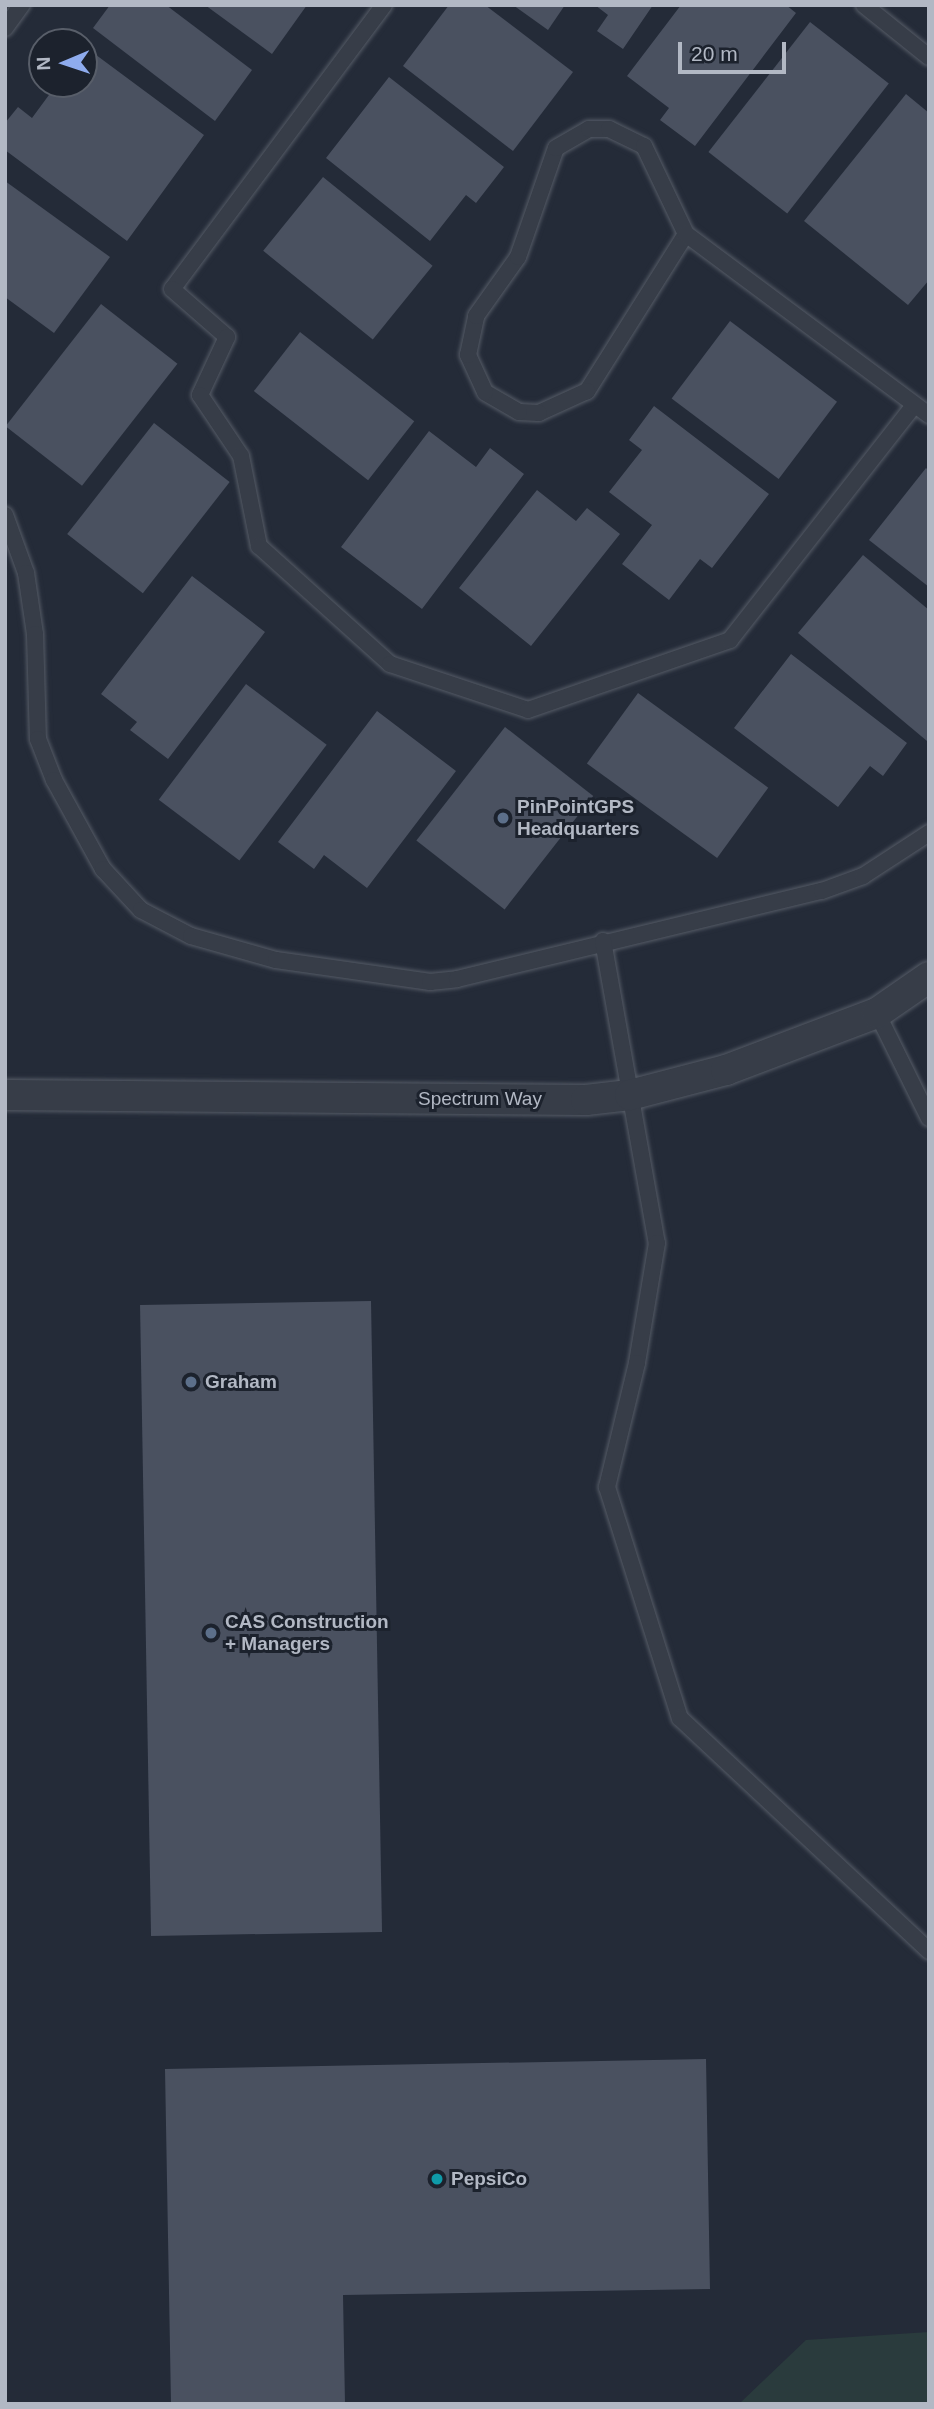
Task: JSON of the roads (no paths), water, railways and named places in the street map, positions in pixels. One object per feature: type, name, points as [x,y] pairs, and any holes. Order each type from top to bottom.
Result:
[{"type":"street","name":"Spectrum Way","points":[[5,1095],[586,1100],[630,1095],[726,1070],[877,1013],[929,977]]},
{"type":"lane","points":[[5,28],[22,5]]},
{"type":"lane","points":[[384,5],[172,289],[227,337],[200,395],[241,456],[259,546],[390,664],[528,710],[730,640],[914,405]]},
{"type":"lane","points":[[864,5],[929,57]]},
{"type":"lane","points":[[686,234],[587,391],[539,413],[519,412],[485,391],[468,355],[469,335],[518,257],[556,148],[571,136],[609,129],[644,146],[686,234],[929,415]]},
{"type":"lane","points":[[5,515],[10,544],[35,634],[38,739],[103,869],[141,910],[191,936],[276,960],[430,982],[822,891],[863,876],[929,833]]},
{"type":"lane","points":[[603,941],[657,1243],[637,1363],[607,1487],[680,1718],[929,1951]]},
{"type":"lane","points":[[877,1013],[929,1118]]},
{"type":"place","name":"PinPointGPS Headquarters","points":[[503,818]]},
{"type":"place","name":"Graham","points":[[191,1382]]},
{"type":"place","name":"CAS Construction + Managers","points":[[211,1633]]},
{"type":"place","name":"PepsiCo","points":[[437,2179]]}]
